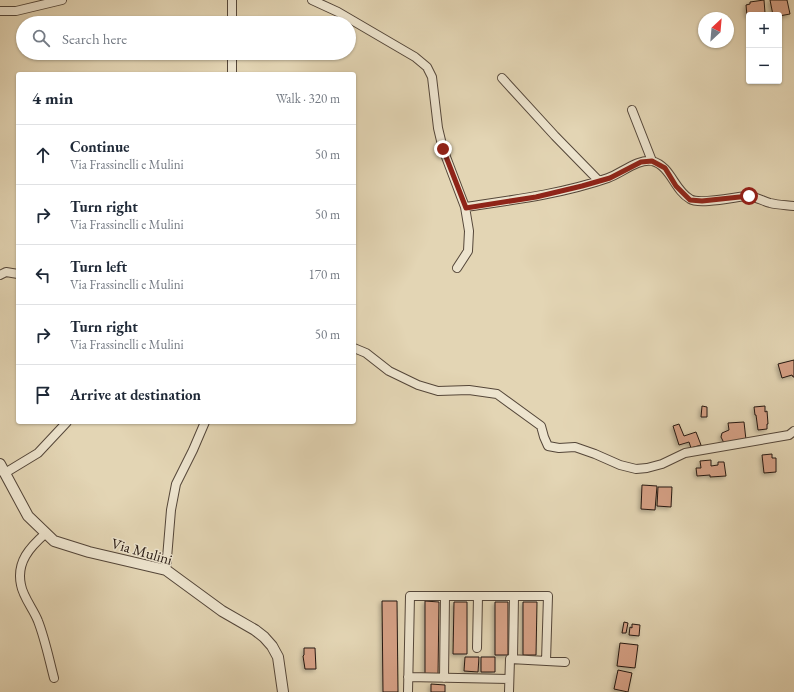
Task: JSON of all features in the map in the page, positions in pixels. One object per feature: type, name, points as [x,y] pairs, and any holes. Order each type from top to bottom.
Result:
[{"type":"street","points":[[0,11],[16,11],[62,0]]},
{"type":"street","points":[[232,0],[232,16]]},
{"type":"street","points":[[312,0],[345,16]]},
{"type":"street","points":[[356,23],[415,57],[427,66],[432,77],[438,128],[443,149],[466,208],[469,231],[468,251],[457,268]]},
{"type":"street","points":[[232,60],[232,72]]},
{"type":"street","points":[[502,78],[599,181]]},
{"type":"street","points":[[632,110],[652,161]]},
{"type":"street","points":[[466,208],[536,197],[610,178],[641,162],[652,161],[665,168],[676,186],[690,200],[702,201],[749,196],[771,203],[794,206]]},
{"type":"street","points":[[0,275],[6,272],[16,274]]},
{"type":"street","points":[[356,349],[366,353],[389,371],[418,385],[438,391],[468,390],[497,394],[541,426],[548,446],[559,448],[575,447],[620,465],[636,468],[647,468],[662,464],[685,453],[789,435],[794,431]]},
{"type":"street","points":[[3,472],[38,453],[65,424]]},
{"type":"street","points":[[166,570],[171,510],[176,484],[193,450],[203,424]]},
{"type":"street","name":"Via Mulini","points":[[0,464],[28,516],[54,541],[89,552],[166,570],[222,611],[255,630],[264,637],[272,646],[278,657],[283,692]]},
{"type":"street","points":[[46,533],[28,550],[22,562],[20,573],[21,586],[39,623],[54,678]]},
{"type":"street","points":[[408,692],[410,596],[548,596],[546,661]]},
{"type":"street","points":[[444,678],[445,596]]},
{"type":"street","points":[[477,648],[478,596]]},
{"type":"street","points":[[509,692],[510,659],[513,659],[514,596]]},
{"type":"street","points":[[513,659],[565,662]]},
{"type":"street","points":[[408,678],[510,679]]},
{"type":"building","points":[[764,0],[765,12],[747,12],[746,5],[750,4],[750,2]]},
{"type":"building","points":[[770,0],[787,0],[790,14],[782,15],[782,12],[772,12]]},
{"type":"building","points":[[794,360],[794,377],[792,375],[782,378],[778,364]]},
{"type":"building","points":[[702,406],[707,407],[707,417],[701,417]]},
{"type":"building","points":[[765,406],[765,412],[767,411],[767,429],[758,430],[754,407]]},
{"type":"building","points":[[744,422],[746,440],[725,445],[721,437],[722,433],[729,430],[728,423]]},
{"type":"building","points":[[679,424],[684,436],[696,432],[701,445],[691,448],[689,442],[679,445],[673,426]]},
{"type":"building","points":[[772,454],[772,458],[776,458],[776,472],[764,473],[762,455]]},
{"type":"building","points":[[711,460],[711,466],[718,465],[718,462],[724,462],[726,476],[697,476],[696,468],[701,468],[700,461]]},
{"type":"building","points":[[642,485],[657,486],[655,510],[641,509]]},
{"type":"building","points":[[658,487],[672,487],[671,507],[657,506]]},
{"type":"building","points":[[382,601],[397,601],[398,692],[383,692]]},
{"type":"building","points":[[425,601],[439,602],[438,675],[425,675]]},
{"type":"building","points":[[454,602],[467,602],[467,654],[453,654]]},
{"type":"building","points":[[495,602],[508,602],[508,655],[495,655]]},
{"type":"building","points":[[523,602],[537,602],[536,655],[523,655]]},
{"type":"building","points":[[624,622],[628,623],[626,633],[622,633]]},
{"type":"building","points":[[632,624],[640,625],[639,636],[629,635]]},
{"type":"building","points":[[620,643],[638,645],[635,668],[617,666]]},
{"type":"building","points":[[304,648],[315,648],[316,669],[305,669],[303,656]]},
{"type":"building","points":[[465,657],[479,657],[478,672],[464,671]]},
{"type":"building","points":[[481,657],[495,657],[495,672],[481,672]]},
{"type":"building","points":[[618,670],[632,673],[628,692],[614,689]]},
{"type":"building","points":[[431,684],[445,685],[445,692],[431,692]]},
{"type":"route","points":[[443,149],[466,208],[536,197],[582,186],[610,178],[641,162],[652,161],[665,168],[676,186],[690,200],[702,201],[749,196]]}]
